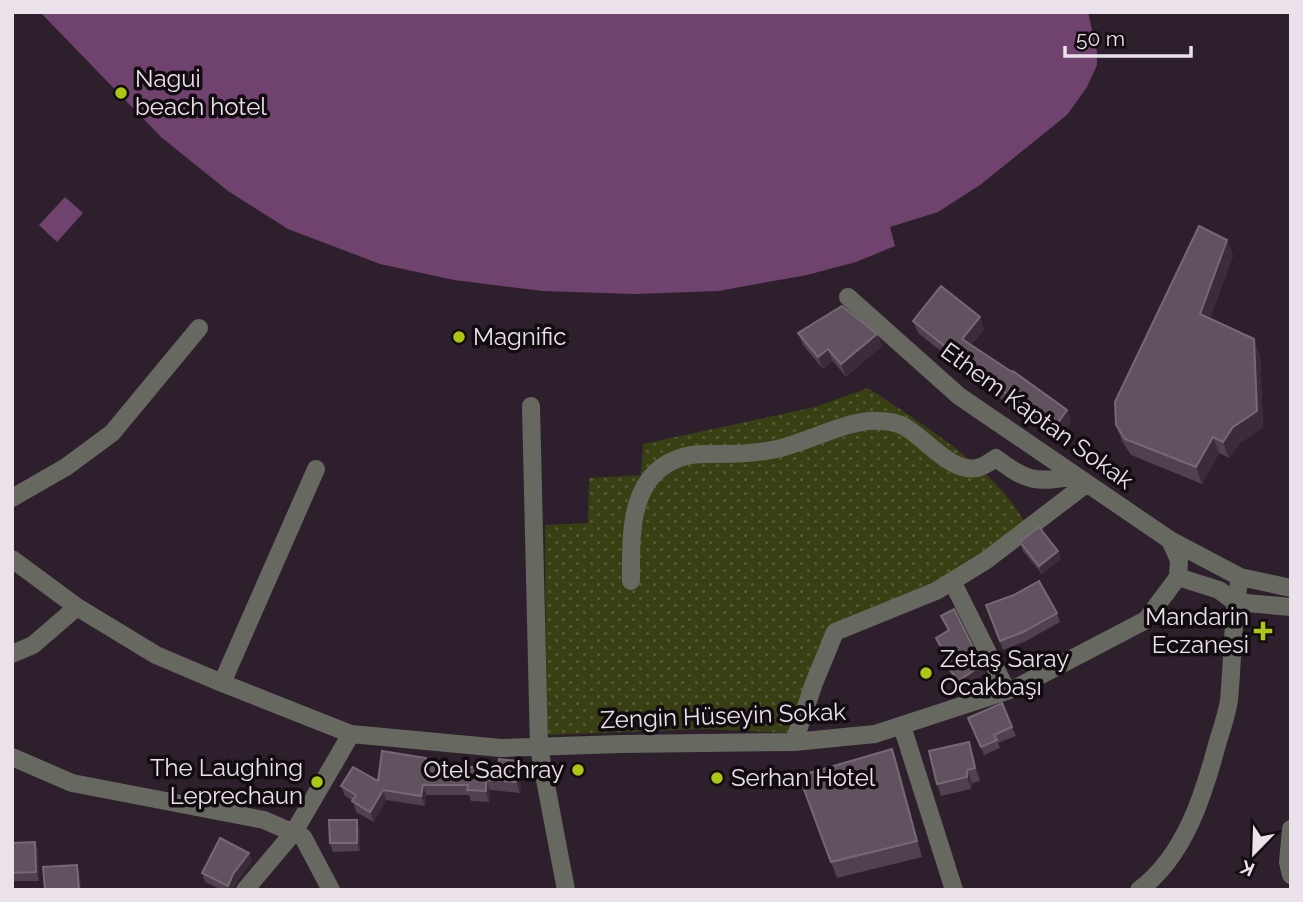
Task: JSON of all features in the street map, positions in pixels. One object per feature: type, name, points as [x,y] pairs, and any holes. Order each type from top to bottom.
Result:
[{"type":"street","name":"Ethem Kaptan Sokak","points":[[848,297],[959,396],[1170,540],[1240,577],[1291,588]]},
{"type":"street","points":[[12,498],[66,467],[112,433],[199,328]]},
{"type":"street","points":[[531,406],[539,748],[566,890]]},
{"type":"street","points":[[631,580],[631,528],[637,501],[649,480],[669,463],[688,456],[740,454],[775,449],[806,442],[846,426],[877,420],[904,426],[962,469],[978,468],[996,458],[1026,478],[1047,481],[1081,480]]},
{"type":"street","points":[[222,684],[316,469]]},
{"type":"street","points":[[794,742],[835,632],[936,591],[985,561],[1081,480]]},
{"type":"street","points":[[1170,540],[1179,560],[1178,577],[1219,590],[1235,603],[1291,607]]},
{"type":"street","name":"Zengin Hüseyin Sokak","points":[[12,559],[77,607],[156,655],[351,734],[501,748],[794,742],[875,734],[1007,691],[1146,620],[1178,577]]},
{"type":"street","points":[[1139,890],[1186,833],[1210,772],[1228,703],[1235,603],[1240,577]]},
{"type":"street","points":[[952,581],[1007,691]]},
{"type":"street","points":[[12,654],[33,645],[77,607]]},
{"type":"street","points":[[902,726],[954,890]]},
{"type":"street","points":[[245,890],[294,832],[351,734]]},
{"type":"street","points":[[12,757],[72,783],[264,820],[294,832],[303,837],[331,890]]},
{"type":"street","points":[[1291,829],[1288,862],[1291,875]]},
{"type":"green space","points":[[868,388],[956,448],[978,467],[1014,505],[1025,524],[933,587],[837,624],[791,733],[705,729],[546,735],[545,525],[588,523],[589,478],[641,475],[643,444],[815,407]]},
{"type":"shaded area","points":[[40,12],[1088,12],[1097,52],[1097,65],[1087,87],[1067,115],[980,185],[938,212],[890,227],[895,246],[856,262],[807,275],[718,291],[635,294],[543,291],[454,280],[380,264],[288,229],[228,191],[161,137]]},
{"type":"shaded area","points":[[65,197],[83,213],[57,242],[39,225]]},
{"type":"building","points":[[1199,226],[1227,240],[1200,314],[1254,339],[1257,411],[1233,427],[1223,442],[1213,437],[1196,467],[1125,439],[1116,425],[1115,402]]},
{"type":"building","points":[[941,286],[980,317],[962,339],[1067,410],[1054,428],[972,369],[975,365],[952,352],[913,321]]},
{"type":"building","points":[[842,306],[877,334],[841,364],[828,349],[818,357],[798,333]]},
{"type":"building","points":[[1039,527],[1058,551],[1039,566],[1020,542]]},
{"type":"building","points":[[1039,581],[1057,613],[1000,641],[986,605],[1014,595]]},
{"type":"building","points":[[954,609],[982,665],[958,681],[946,663],[949,661],[936,638],[949,630],[941,616]]},
{"type":"building","points":[[1002,703],[1012,727],[994,735],[997,740],[981,747],[968,718]]},
{"type":"building","points":[[969,742],[975,768],[967,770],[967,777],[937,784],[929,751]]},
{"type":"building","points":[[892,749],[917,841],[831,862],[799,776]]},
{"type":"building","points":[[382,751],[426,758],[425,765],[498,768],[499,759],[518,761],[516,782],[486,780],[486,791],[467,790],[468,785],[423,785],[421,796],[383,790],[370,812],[352,801],[356,795],[341,786],[353,767],[378,781]]},
{"type":"building","points":[[329,820],[357,820],[357,843],[330,843]]},
{"type":"building","points":[[220,838],[249,853],[233,874],[228,886],[202,873]]},
{"type":"building","points":[[35,842],[36,872],[12,873],[12,843]]},
{"type":"building","points":[[77,865],[79,890],[45,890],[43,867]]},
{"type":"place","name":"Nagui beach hotel","points":[[121,93]]},
{"type":"place","name":"Magnific","points":[[459,337]]},
{"type":"place","name":"Mandarin Eczanesi","points":[[1263,631]]},
{"type":"place","name":"Zetaş Saray Ocakbaşı","points":[[926,673]]},
{"type":"place","name":"Otel Sachray","points":[[578,770]]},
{"type":"place","name":"Serhan Hotel","points":[[717,778]]},
{"type":"place","name":"The Laughing Leprechaun","points":[[317,782]]}]
